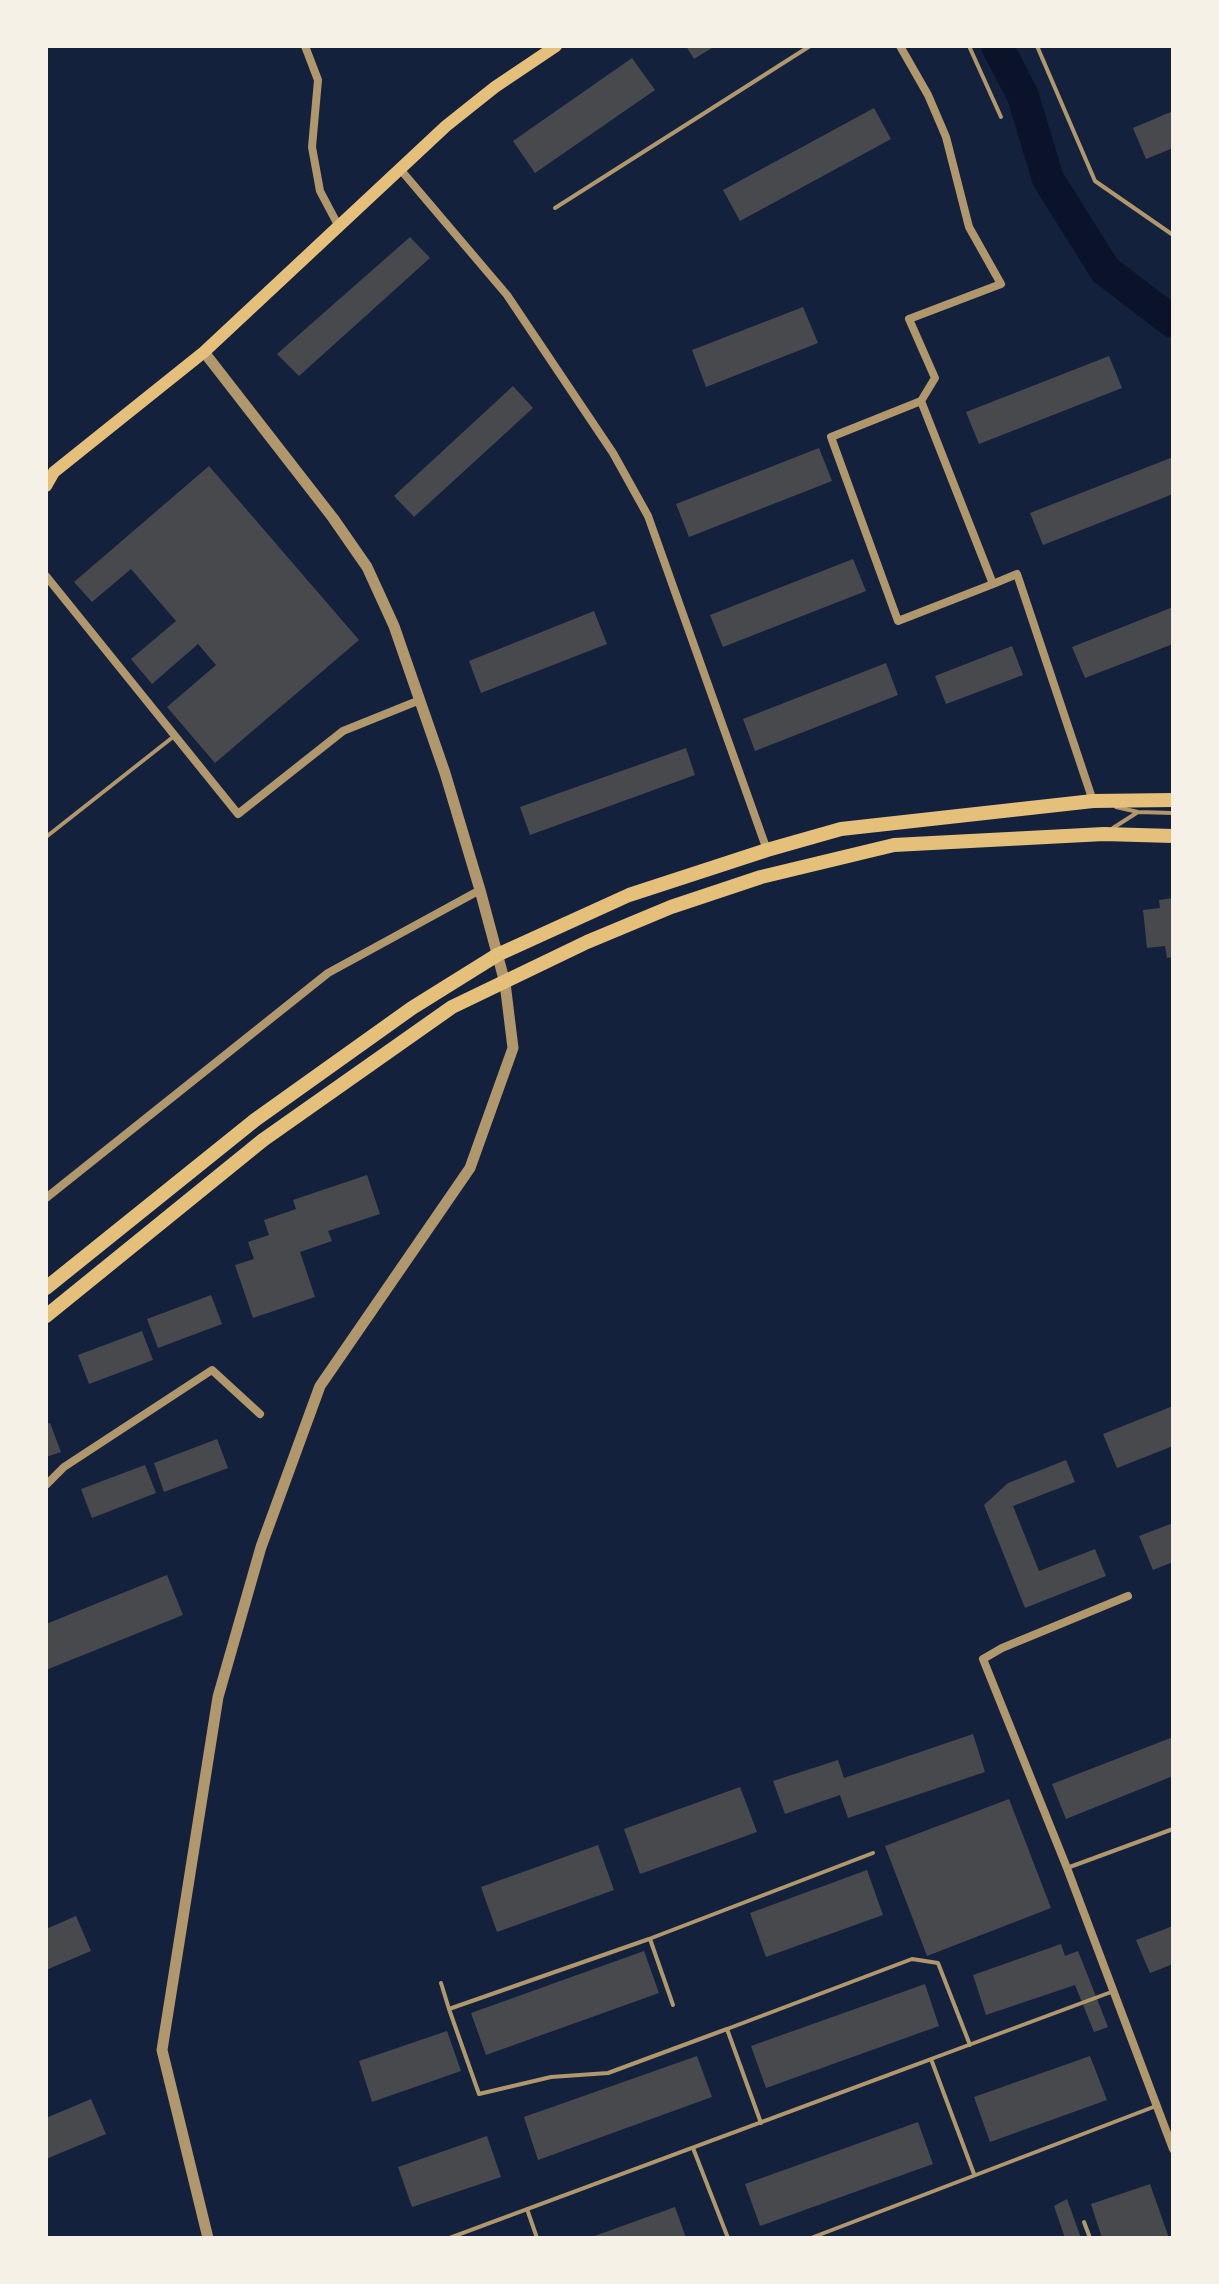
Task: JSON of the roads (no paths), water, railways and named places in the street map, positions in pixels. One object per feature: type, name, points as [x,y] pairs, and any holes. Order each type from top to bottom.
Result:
[{"type":"main road","points":[[46,486],[54,472],[204,352],[338,225],[483,97],[542,50],[556,46]]},
{"type":"main road","points":[[46,1288],[255,1120],[412,1008],[497,955],[629,895],[841,829],[1093,801],[1173,800]]},
{"type":"main road","points":[[46,1316],[263,1140],[452,1007],[587,942],[671,907],[775,874],[894,845],[1104,834],[1173,836]]},
{"type":"street","points":[[305,46],[318,80],[312,147],[320,191],[338,225]]},
{"type":"street","points":[[900,46],[928,95],[946,137],[969,227],[1001,284],[909,319],[935,378],[921,401],[831,437],[898,621],[1017,574],[1093,801]]},
{"type":"street","points":[[400,169],[507,295],[613,453],[648,516],[767,850]]},
{"type":"street","points":[[204,352],[333,518],[367,567],[394,626],[445,773],[480,890],[505,983],[513,1048],[470,1168],[320,1386],[261,1547],[218,1697],[162,2050],[208,2238]]},
{"type":"street","points":[[921,401],[993,584]]},
{"type":"street","points":[[46,576],[238,814],[343,731],[420,700]]},
{"type":"street","points":[[46,1198],[328,973],[480,890]]},
{"type":"street","points":[[46,1485],[64,1467],[212,1370],[260,1414]]},
{"type":"street","points":[[1128,1596],[1002,1648],[983,1659],[1067,1868],[1157,2106],[1169,2124],[1173,2149]]},
{"type":"lane","points":[[555,208],[810,46]]},
{"type":"lane","points":[[969,46],[1001,117]]},
{"type":"lane","points":[[1037,46],[1095,181],[1173,235]]},
{"type":"lane","points":[[46,837],[175,736]]},
{"type":"lane","points":[[1093,801],[1138,812],[1173,813]]},
{"type":"lane","points":[[1104,834],[1138,812]]},
{"type":"lane","points":[[1067,1868],[1173,1829]]},
{"type":"lane","points":[[449,2009],[649,1939],[873,1853]]},
{"type":"lane","points":[[649,1939],[673,2005]]},
{"type":"lane","points":[[441,1983],[479,2094],[551,2077],[608,2073],[912,1959],[938,1963],[970,2045]]},
{"type":"lane","points":[[449,2238],[1114,1991]]},
{"type":"lane","points":[[727,2029],[761,2123]]},
{"type":"lane","points":[[931,2059],[974,2174]]},
{"type":"lane","points":[[812,2238],[1157,2106]]},
{"type":"lane","points":[[693,2148],[728,2238]]},
{"type":"lane","points":[[527,2209],[537,2238]]},
{"type":"lane","points":[[1084,2222],[1090,2238]]},
{"type":"waterway","points":[[997,46],[1023,96],[1048,179],[1105,270],[1173,322]]}]
